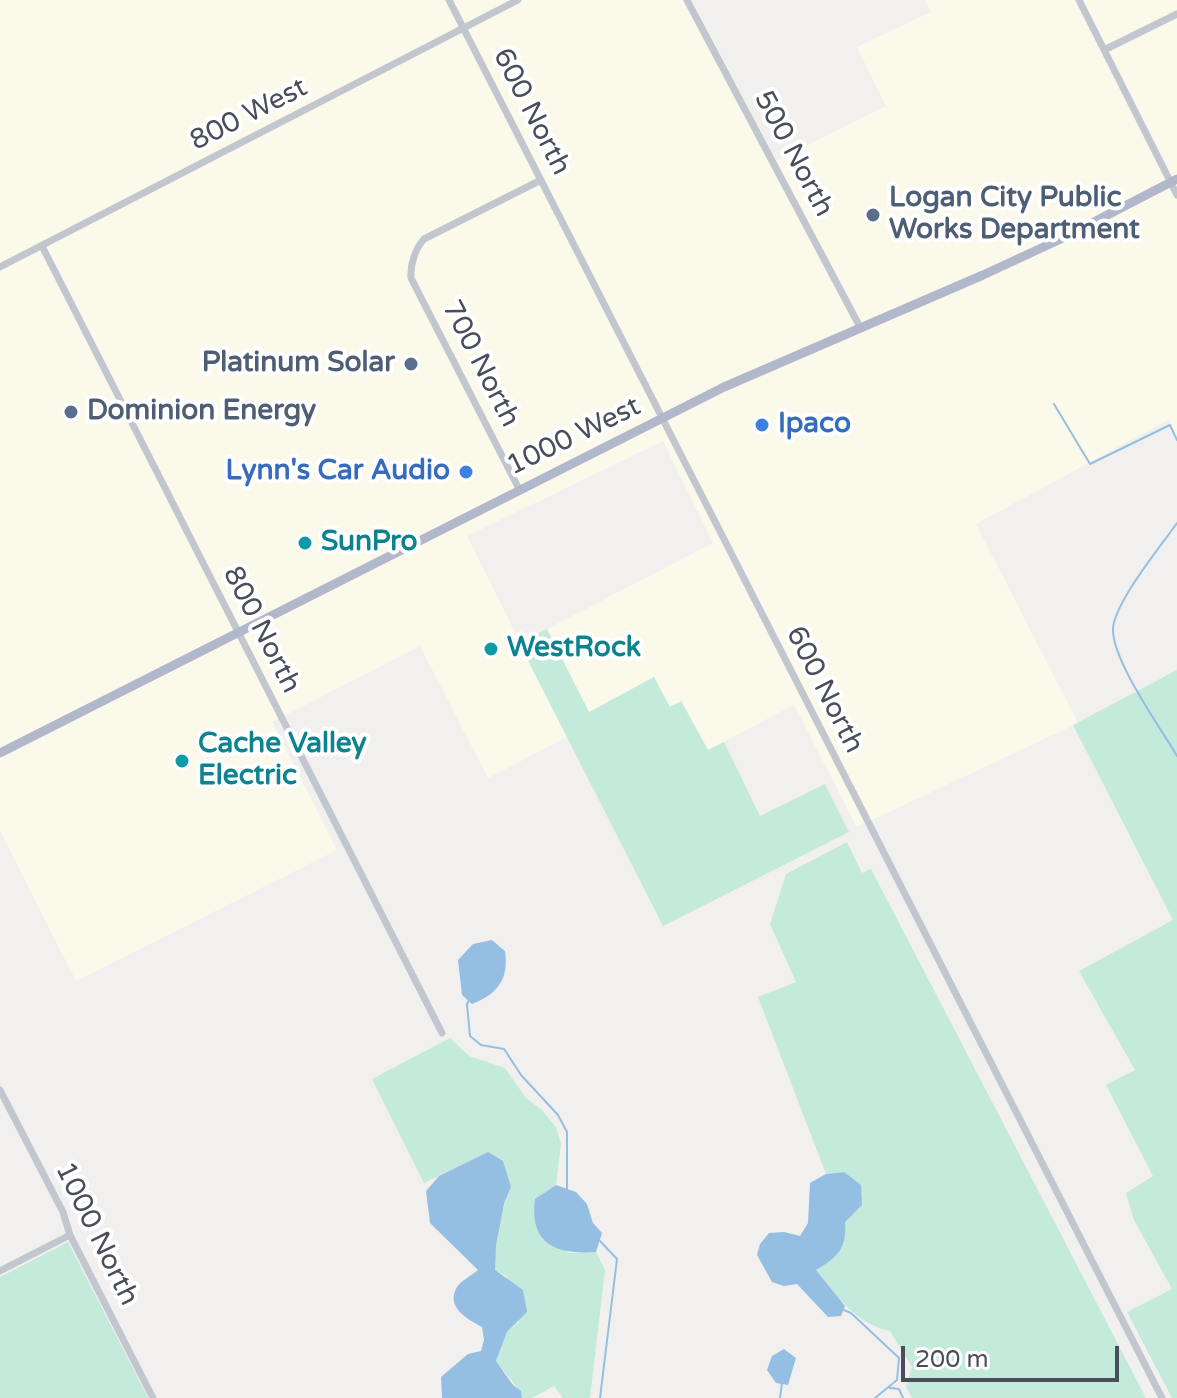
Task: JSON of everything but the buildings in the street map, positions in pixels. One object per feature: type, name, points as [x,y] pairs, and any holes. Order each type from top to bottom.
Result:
[{"type":"main road","name":"1000 West","points":[[0,753],[663,418],[762,370],[1063,238],[1174,181]]},
{"type":"street","name":"600 North","points":[[449,0],[1162,1398]]},
{"type":"street","name":"800 West","points":[[0,267],[518,0]]},
{"type":"street","name":"500 North","points":[[687,0],[860,327]]},
{"type":"street","points":[[1079,0],[1174,181],[1177,195]]},
{"type":"street","points":[[1104,50],[1177,14]]},
{"type":"street","name":"700 North","points":[[519,489],[411,278],[414,258],[424,239],[541,180]]},
{"type":"street","name":"800 North","points":[[42,246],[442,1033]]},
{"type":"street","name":"1000 North","points":[[0,1090],[153,1398]]},
{"type":"street","points":[[0,1271],[70,1235]]},
{"type":"shaded area","points":[[0,0],[692,0],[776,161],[886,106],[857,47],[931,12],[925,0],[1177,0],[1177,436],[1168,420],[976,524],[1078,723],[857,827],[794,705],[708,750],[682,701],[670,708],[589,712],[547,629],[713,543],[663,441],[467,536],[567,737],[488,778],[420,646],[272,722],[337,850],[76,981],[0,831]]},
{"type":"green space","points":[[547,629],[589,712],[654,677],[670,707],[681,701],[708,750],[724,742],[760,816],[825,784],[849,832],[663,926],[519,643]]},
{"type":"green space","points":[[1177,670],[1177,1398],[1172,1398],[1127,1312],[1172,1289],[1134,1220],[1126,1193],[1153,1176],[1106,1085],[1135,1070],[1079,971],[1173,920],[1073,725]]},
{"type":"green space","points":[[847,842],[862,873],[871,869],[1146,1398],[912,1398],[906,1387],[912,1367],[890,1331],[857,1315],[816,1270],[844,1222],[862,1205],[844,1172],[826,1174],[758,997],[796,982],[770,924],[786,874]]},
{"type":"green space","points":[[450,1038],[469,1056],[505,1068],[526,1098],[542,1110],[556,1127],[561,1144],[556,1185],[535,1199],[568,1253],[596,1252],[605,1270],[590,1398],[563,1398],[554,1386],[532,1398],[522,1398],[496,1361],[507,1332],[519,1322],[506,1276],[495,1270],[498,1228],[511,1187],[488,1152],[424,1183],[372,1079]]},
{"type":"green space","points":[[68,1242],[148,1398],[0,1398],[0,1277]]},
{"type":"water","points":[[492,940],[505,951],[503,977],[495,990],[472,1004],[462,995],[458,960],[473,944]]},
{"type":"water","points":[[488,1152],[503,1161],[511,1187],[504,1204],[496,1245],[495,1270],[523,1290],[527,1312],[507,1332],[496,1361],[521,1391],[522,1398],[442,1398],[441,1377],[468,1354],[481,1351],[484,1340],[482,1327],[459,1312],[454,1301],[457,1287],[478,1270],[430,1223],[426,1191],[439,1176]]},
{"type":"water","points":[[844,1172],[861,1185],[862,1205],[845,1222],[840,1251],[816,1270],[845,1306],[841,1316],[828,1317],[797,1284],[784,1286],[772,1282],[757,1255],[760,1244],[769,1233],[784,1232],[800,1236],[808,1223],[810,1183],[826,1174]]},
{"type":"water","points":[[556,1185],[576,1192],[587,1204],[593,1223],[602,1233],[596,1252],[558,1248],[548,1244],[541,1236],[536,1227],[535,1199]]},
{"type":"water","points":[[784,1349],[796,1358],[788,1385],[776,1383],[767,1370],[772,1356]]},
{"type":"waterway","points":[[1054,404],[1090,464],[1170,425],[1177,440]]},
{"type":"waterway","points":[[1177,523],[1129,590],[1113,629],[1128,675],[1177,756]]},
{"type":"waterway","points":[[469,1000],[470,1036],[481,1045],[504,1049],[521,1075],[558,1115],[567,1132],[567,1190]]},
{"type":"waterway","points":[[599,1240],[617,1259],[600,1398]]},
{"type":"waterway","points":[[844,1310],[899,1358],[897,1380],[875,1398]]},
{"type":"waterway","points":[[780,1398],[782,1383]]},
{"type":"waterway","points":[[890,1388],[899,1389],[903,1398]]},
{"type":"place","name":"Logan City Public Works Department","points":[[873,215]]},
{"type":"place","name":"Platinum Solar","points":[[411,364]]},
{"type":"place","name":"Dominion Energy","points":[[71,412]]},
{"type":"place","name":"Ipaco","points":[[762,425]]},
{"type":"place","name":"Lynn's Car Audio","points":[[466,472]]},
{"type":"place","name":"SunPro","points":[[305,543]]},
{"type":"place","name":"WestRock","points":[[491,649]]},
{"type":"place","name":"Cache Valley Electric","points":[[182,761]]}]
